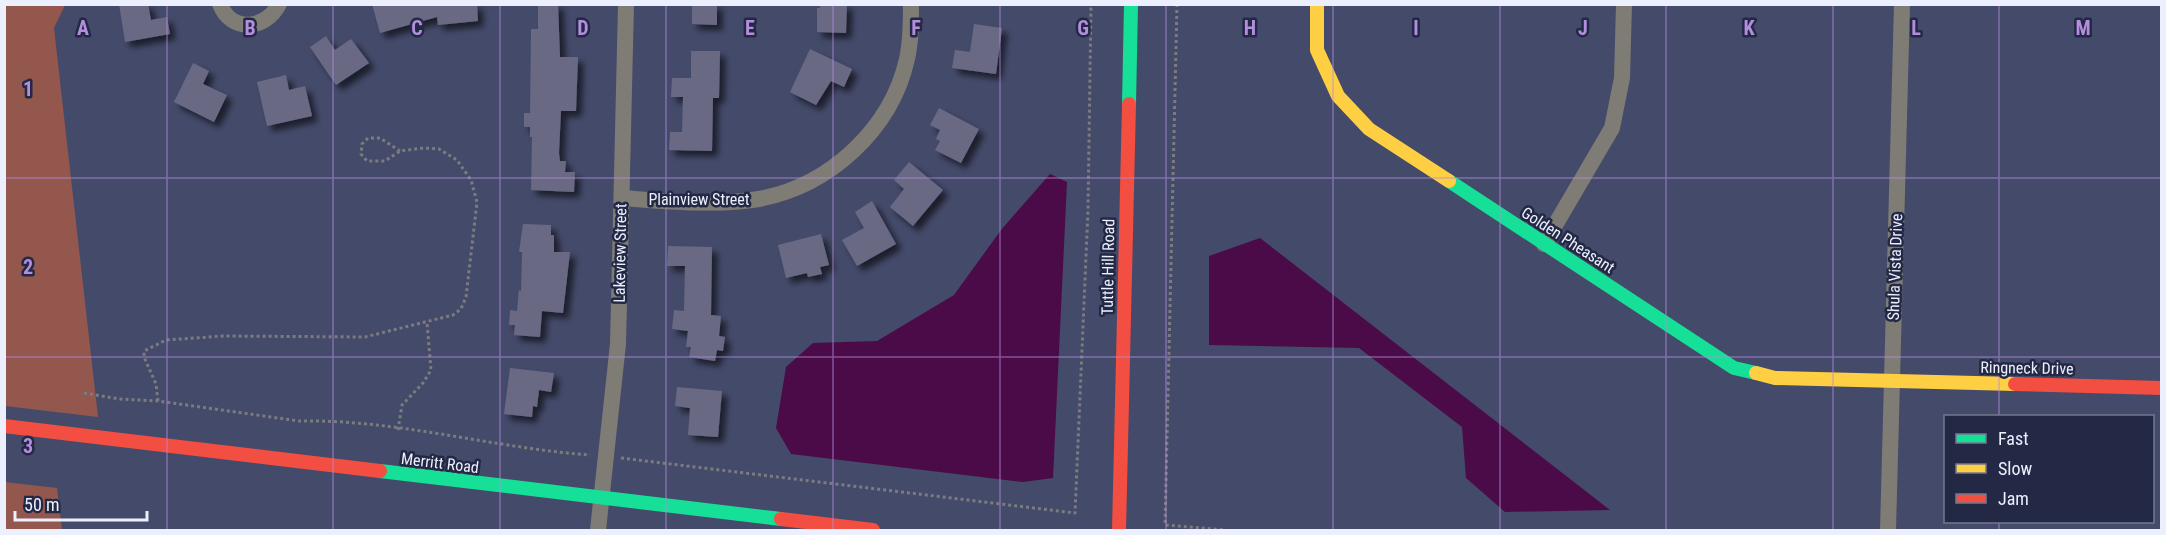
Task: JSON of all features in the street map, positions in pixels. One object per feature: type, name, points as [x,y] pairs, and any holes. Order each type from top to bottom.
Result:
[{"type":"street","points":[[220,4],[229,20],[242,26],[259,24],[279,4]]},
{"type":"street","name":"Lakeview Street","points":[[598,531],[618,344],[626,4]]},
{"type":"street","name":"Plainview Street","points":[[622,198],[745,201],[774,195],[822,175],[866,138],[888,104],[907,60],[911,4]]},
{"type":"street","name":"Tuttle Hill Road","points":[[1119,531],[1131,4]]},
{"type":"street","name":"Golden Pheasant","points":[[1317,4],[1317,50],[1338,96],[1369,129],[1544,244],[1734,368],[1775,378],[1892,381]]},
{"type":"street","points":[[1544,244],[1612,128],[1622,78],[1624,4]]},
{"type":"street","name":"Shula Vista Drive","points":[[1888,531],[1902,4]]},
{"type":"street","name":"Ringneck Drive","points":[[1892,381],[2162,388]]},
{"type":"street","name":"Merritt Road","points":[[4,426],[873,531]]},
{"type":"path","points":[[84,393],[299,421],[320,421],[398,430],[557,453],[1076,513],[1089,210],[1091,4]]},
{"type":"path","points":[[1176,4],[1165,525],[1225,531]]},
{"type":"path","points":[[158,401],[156,384],[148,370],[144,351],[166,340],[223,336],[365,338],[427,323],[453,315],[461,309],[466,297],[477,202],[471,180],[457,160],[439,149],[400,151],[385,162],[367,161],[361,154],[362,144],[368,138],[380,138],[400,151]]},
{"type":"path","points":[[398,430],[402,405],[423,383],[431,370],[427,323]]},
{"type":"shaded area","points":[[5,4],[65,5],[54,28],[98,417],[5,406]]},
{"type":"shaded area","points":[[1050,174],[1067,182],[1053,478],[1023,482],[791,454],[776,428],[786,367],[813,343],[877,341],[954,295],[1001,230]]},
{"type":"shaded area","points":[[1260,238],[1610,510],[1505,512],[1466,478],[1462,427],[1359,348],[1209,345],[1209,256]]},
{"type":"shaded area","points":[[5,482],[57,488],[62,530],[5,530]]},
{"type":"building","points":[[119,4],[148,4],[151,20],[167,17],[170,34],[125,42]]},
{"type":"building","points":[[372,4],[477,4],[478,21],[438,25],[437,17],[380,33]]},
{"type":"building","points":[[538,4],[558,4],[560,57],[578,57],[576,111],[561,111],[559,153],[560,161],[566,161],[565,172],[575,172],[574,192],[531,190],[532,137],[530,137],[530,127],[524,127],[524,113],[530,113],[531,29],[538,29]]},
{"type":"building","points":[[692,4],[717,4],[717,25],[692,24]]},
{"type":"building","points":[[820,4],[847,4],[846,33],[817,32],[817,8],[820,8]]},
{"type":"building","points":[[974,24],[1002,28],[996,74],[952,68],[955,50],[970,52]]},
{"type":"building","points":[[326,36],[335,50],[351,39],[369,63],[336,85],[310,47]]},
{"type":"building","points":[[810,49],[852,69],[844,87],[831,81],[816,105],[790,92]]},
{"type":"building","points":[[691,51],[720,51],[719,98],[713,98],[712,151],[669,150],[670,132],[682,132],[683,97],[671,97],[672,78],[691,78]]},
{"type":"building","points":[[193,63],[209,71],[203,84],[227,95],[214,122],[174,102]]},
{"type":"building","points":[[286,75],[289,90],[305,86],[312,116],[267,126],[257,82]]},
{"type":"building","points":[[939,108],[979,129],[961,163],[935,150],[940,141],[936,139],[940,130],[930,125]]},
{"type":"building","points":[[909,162],[943,190],[913,226],[890,207],[904,189],[894,180]]},
{"type":"building","points":[[872,201],[896,244],[857,266],[842,240],[864,228],[855,212]]},
{"type":"building","points":[[523,224],[551,225],[551,235],[554,235],[554,252],[570,252],[563,313],[542,311],[540,337],[514,335],[515,325],[509,325],[510,310],[517,311],[519,290],[521,291],[522,252],[519,252]]},
{"type":"building","points":[[821,234],[829,265],[820,267],[822,274],[808,277],[807,273],[786,278],[778,245]]},
{"type":"building","points":[[668,246],[712,247],[711,315],[721,316],[719,336],[725,337],[723,351],[717,350],[715,361],[689,357],[691,347],[686,347],[688,331],[672,329],[674,310],[684,311],[685,266],[667,266]]},
{"type":"building","points":[[510,368],[554,373],[551,392],[539,390],[537,407],[533,406],[532,417],[504,414]]},
{"type":"building","points":[[677,387],[722,391],[718,437],[688,435],[690,408],[675,406]]},
{"type":"traffic: fast","points":[[1129,104],[1131,4]]},
{"type":"traffic: fast","points":[[1449,181],[1734,368],[1756,373]]},
{"type":"traffic: fast","points":[[380,471],[781,519]]},
{"type":"traffic: slow","points":[[1317,4],[1317,50],[1338,96],[1369,129],[1449,181]]},
{"type":"traffic: slow","points":[[1756,373],[1775,378],[2015,384]]},
{"type":"traffic: jam","points":[[1119,530],[1129,104]]},
{"type":"traffic: jam","points":[[2015,384],[2162,388]]},
{"type":"traffic: jam","points":[[4,426],[380,471]]},
{"type":"traffic: jam","points":[[781,519],[873,530]]}]
